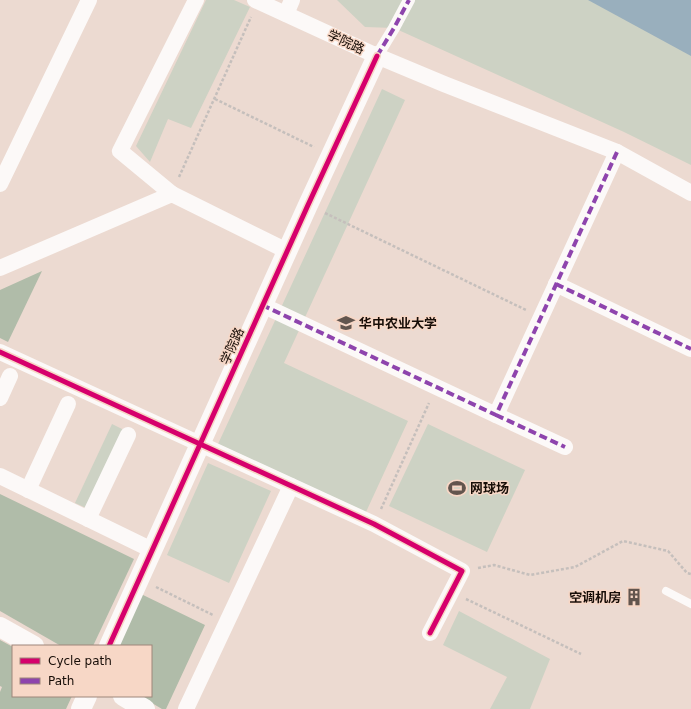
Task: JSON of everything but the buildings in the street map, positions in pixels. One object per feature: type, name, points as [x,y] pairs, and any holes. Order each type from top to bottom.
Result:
[{"type":"street","points":[[0,184],[89,0]]},
{"type":"street","points":[[196,0],[120,151],[172,194],[287,251]]},
{"type":"street","points":[[409,0],[377,56],[451,87],[617,152],[691,192]]},
{"type":"street","name":"学院路","points":[[109,645],[262,305],[377,56],[289,7],[257,1]]},
{"type":"street","points":[[496,415],[617,152]]},
{"type":"street","points":[[0,268],[172,194]]},
{"type":"street","points":[[556,284],[691,349]]},
{"type":"street","points":[[262,305],[566,447]]},
{"type":"street","points":[[0,352],[374,524],[462,571],[430,633]]},
{"type":"street","points":[[0,398],[10,376]]},
{"type":"street","points":[[28,490],[68,404]]},
{"type":"street","points":[[88,519],[128,435]]},
{"type":"street","points":[[0,476],[152,550]]},
{"type":"street","points":[[186,709],[291,486]]},
{"type":"street","points":[[0,626],[32,645]]},
{"type":"street","points":[[81,709],[87,697]]},
{"type":"street","points":[[125,697],[146,709]]},
{"type":"lane","points":[[666,590],[691,604]]},
{"type":"path","points":[[172,194],[257,1]]},
{"type":"path","points":[[214,99],[330,156]]},
{"type":"path","points":[[308,205],[541,317]]},
{"type":"path","points":[[374,524],[437,388]]},
{"type":"path","points":[[494,564],[530,575],[575,567],[623,541],[668,551],[687,573],[691,574]]},
{"type":"path","points":[[139,579],[227,622]]},
{"type":"path","points":[[451,592],[581,654]]},
{"type":"shaded area","points":[[206,0],[234,0],[250,7],[191,128],[168,119],[150,162],[136,146]]},
{"type":"shaded area","points":[[337,0],[691,0],[691,165],[624,132],[394,28],[365,27]]},
{"type":"shaded area","points":[[382,89],[405,100],[284,363],[408,421],[366,512],[218,444]]},
{"type":"shaded area","points":[[112,424],[124,430],[86,508],[75,503]]},
{"type":"shaded area","name":"网球场","points":[[428,424],[525,470],[487,552],[389,506]]},
{"type":"shaded area","points":[[208,463],[271,491],[229,583],[167,555]]},
{"type":"shaded area","points":[[459,611],[550,659],[530,709],[490,709],[507,677],[443,645]]},
{"type":"green space","points":[[42,271],[8,342],[0,338],[0,290]]},
{"type":"green space","points":[[0,494],[134,559],[93,645],[59,645],[0,611]]},
{"type":"green space","points":[[141,594],[205,625],[166,709],[162,709],[142,697],[152,697],[152,645],[118,645]]},
{"type":"green space","points":[[0,640],[12,646],[12,697],[72,697],[66,709],[0,709],[0,692],[2,687],[0,686]]},
{"type":"water","points":[[588,0],[691,0],[691,56]]},
{"type":"marked path","points":[[377,56],[409,0]]},
{"type":"marked path","points":[[262,305],[496,415],[617,152]]},
{"type":"marked path","points":[[556,284],[691,349]]},
{"type":"marked path","points":[[496,415],[565,447]]},
{"type":"cycle path","points":[[109,645],[377,56]]},
{"type":"cycle path","points":[[0,352],[374,524],[462,571],[430,633]]},
{"type":"place","name":"华中农业大学","points":[[346,323]]},
{"type":"place","name":"网球场","points":[[457,488]]},
{"type":"place","name":"空调机房","points":[[634,597]]}]
